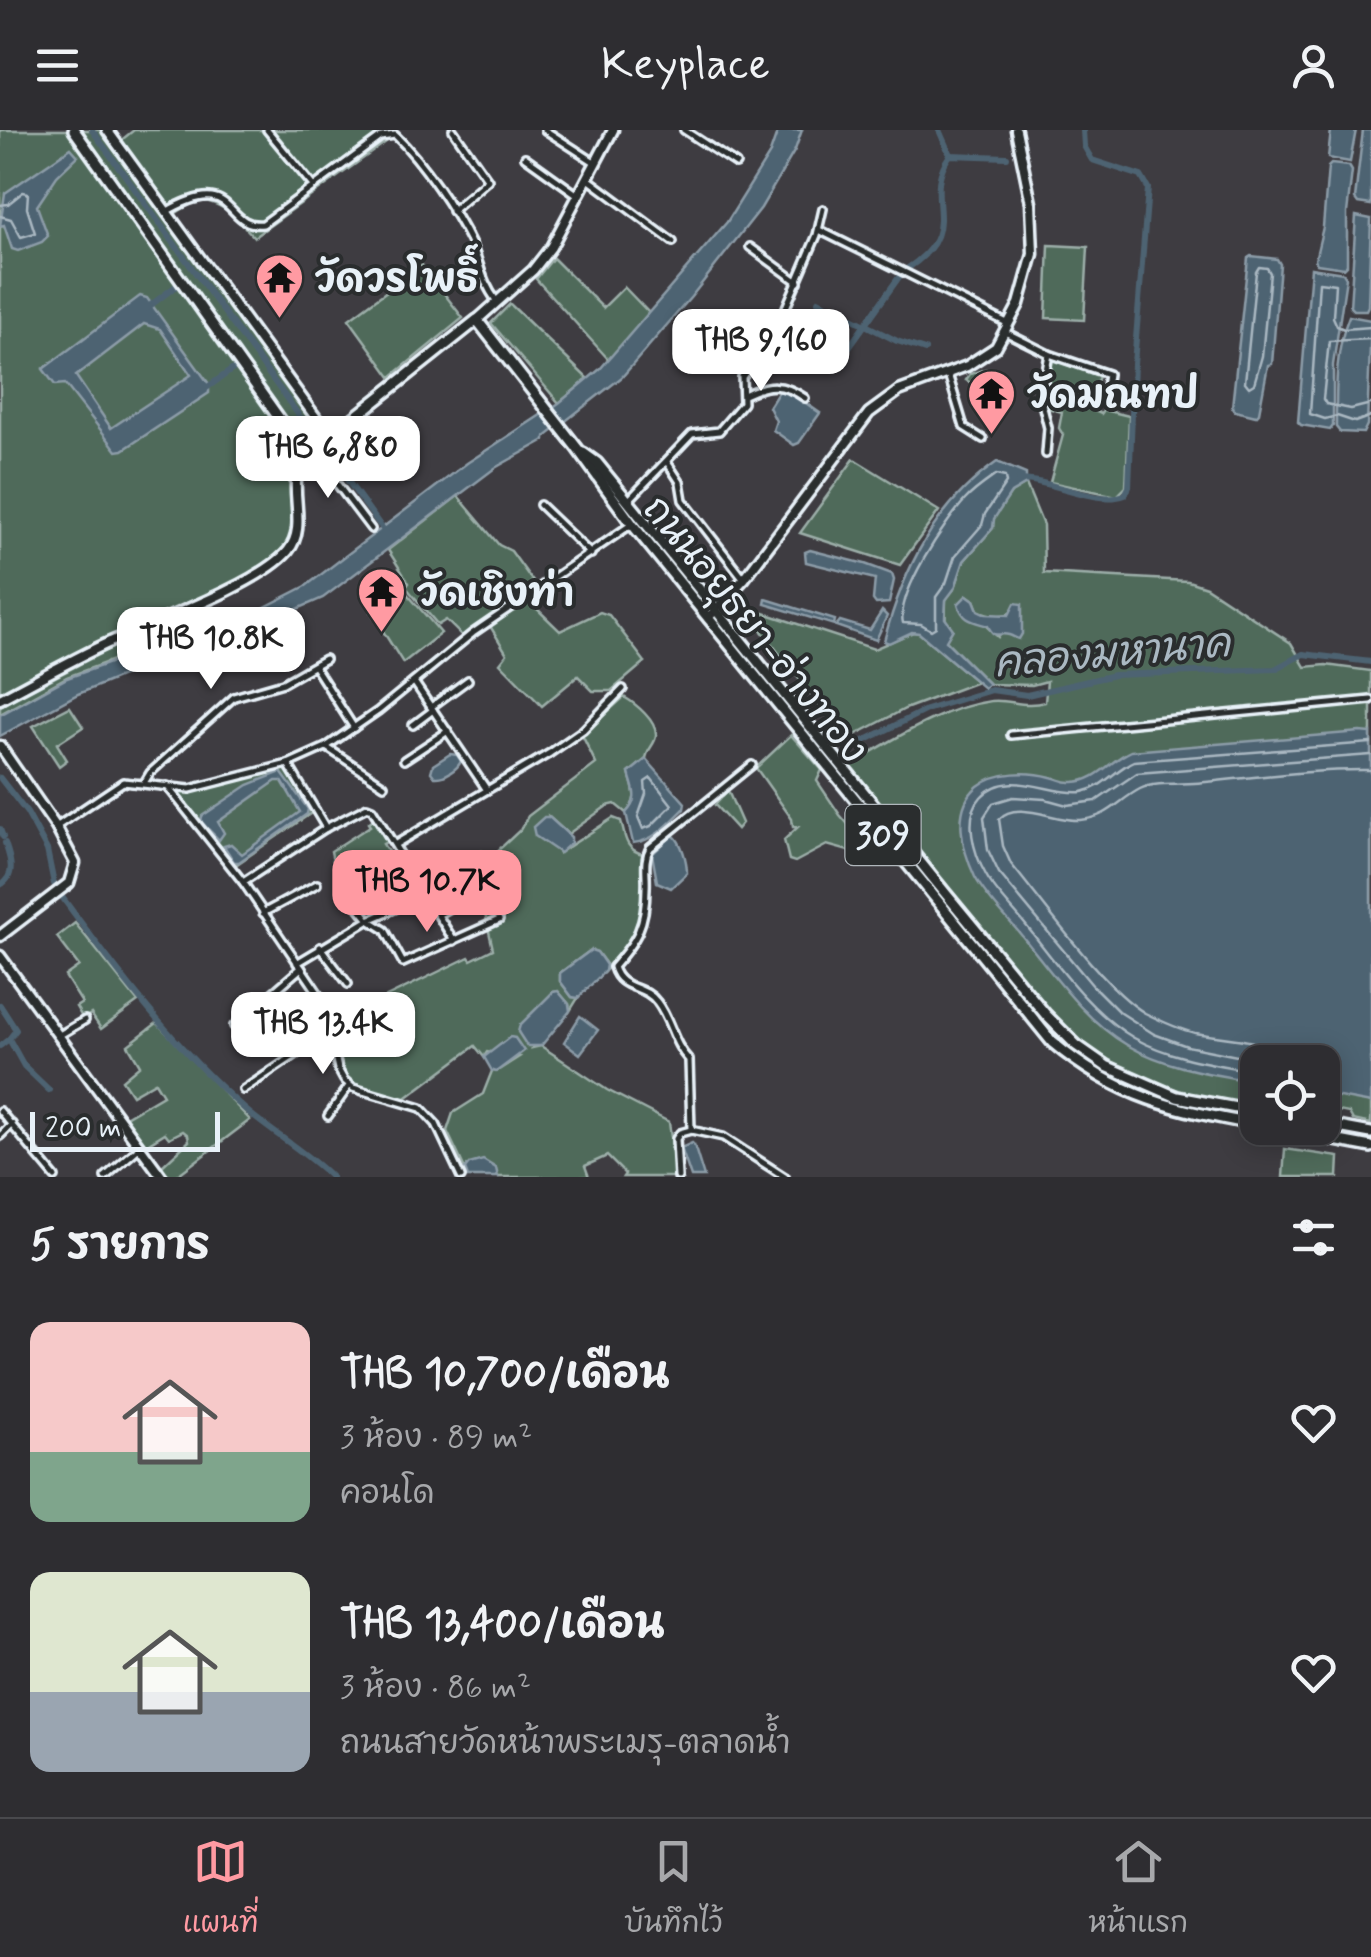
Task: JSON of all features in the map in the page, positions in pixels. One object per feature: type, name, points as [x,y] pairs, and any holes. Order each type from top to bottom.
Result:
[{"type":"main road","points":[[74,130],[309,454],[477,320]]},
{"type":"main road","name":"ถนนอยุธยา-อ่างทอง","points":[[477,320],[632,524],[712,614],[1046,1015],[1076,1045],[1106,1066],[1177,1097],[1240,1109]]},
{"type":"main road","name":"ถนนอยุธยา-อ่างทอง","points":[[577,448],[597,463],[628,501],[712,614],[1052,1042],[1126,1092],[1176,1110],[1240,1122]]},
{"type":"main road","points":[[1340,1128],[1371,1134]]},
{"type":"main road","points":[[1340,1140],[1371,1146]]},
{"type":"street","points":[[106,130],[330,437]]},
{"type":"street","points":[[267,130],[313,186]]},
{"type":"street","points":[[166,212],[200,195],[210,196],[222,200],[257,226],[273,219],[381,138],[402,130]]},
{"type":"street","points":[[452,211],[488,180],[454,130]]},
{"type":"street","points":[[545,130],[596,162]]},
{"type":"street","points":[[477,320],[533,270],[551,247],[613,130]]},
{"type":"street","points":[[684,130],[736,164]]},
{"type":"street","points":[[712,614],[744,579],[869,413],[899,391],[948,374],[996,347],[1019,304],[1033,248],[1030,203],[1016,130]]},
{"type":"street","points":[[395,135],[452,211],[473,248],[480,275],[498,302]]},
{"type":"street","points":[[525,157],[578,195]]},
{"type":"street","points":[[587,178],[673,242]]},
{"type":"street","points":[[628,501],[692,434],[724,428],[743,403],[744,372],[778,326],[819,230],[823,209]]},
{"type":"street","points":[[819,230],[1050,354],[1108,374],[1105,394]]},
{"type":"street","points":[[750,247],[798,282]]},
{"type":"street","points":[[1046,454],[1048,428],[1041,400],[1050,354]]},
{"type":"street","points":[[948,374],[964,426],[982,440]]},
{"type":"street","points":[[744,395],[762,386],[782,385],[805,398]]},
{"type":"street","points":[[0,699],[100,647],[201,603],[284,556],[297,533],[298,467],[309,454],[371,530]]},
{"type":"street","points":[[667,461],[680,482],[683,500],[744,579]]},
{"type":"street","points":[[540,505],[592,554]]},
{"type":"street","points":[[56,827],[123,782],[190,789],[288,764],[326,747],[472,633],[632,524]]},
{"type":"street","points":[[144,783],[226,703],[241,694],[282,683],[326,659]]},
{"type":"street","points":[[314,666],[354,728]]},
{"type":"street","points":[[413,725],[468,680]]},
{"type":"street","points":[[414,682],[488,790]]},
{"type":"street","points":[[396,844],[583,730],[623,689]]},
{"type":"street","points":[[1011,734],[1371,700]]},
{"type":"street","points":[[404,760],[448,731]]},
{"type":"street","points":[[0,936],[54,896],[74,875],[73,854],[1,747]]},
{"type":"street","points":[[326,747],[384,785]]},
{"type":"street","points":[[288,764],[326,828]]},
{"type":"street","points":[[692,1130],[690,1060],[680,1050],[656,1000],[625,985],[613,967],[639,934],[646,893],[646,854],[650,848],[752,765]]},
{"type":"street","points":[[167,786],[243,882],[323,1000],[338,1069],[349,1084],[421,1108],[436,1124],[462,1177]]},
{"type":"street","points":[[243,882],[326,828],[367,807],[396,844],[454,941]]},
{"type":"street","points":[[263,913],[317,884]]},
{"type":"street","points":[[234,1026],[320,946],[428,895]]},
{"type":"street","points":[[350,896],[369,920],[385,930],[403,963],[498,920]]},
{"type":"street","points":[[438,914],[471,897]]},
{"type":"street","points":[[320,946],[348,984]]},
{"type":"street","points":[[0,956],[162,1177]]},
{"type":"street","points":[[58,1036],[85,1020]]},
{"type":"street","points":[[243,1090],[331,1031]]},
{"type":"street","points":[[328,1116],[349,1084]]},
{"type":"street","points":[[0,1111],[55,1177]]},
{"type":"street","points":[[0,1136],[12,1124]]},
{"type":"street","points":[[678,1177],[676,1140],[692,1130],[724,1138],[785,1177]]},
{"type":"street","points":[[105,1177],[140,1147]]},
{"type":"green space","points":[[0,130],[102,130],[114,146],[134,130],[392,130],[390,139],[254,237],[229,212],[213,203],[196,202],[173,215],[324,435],[297,459],[291,484],[293,531],[282,552],[271,562],[199,600],[0,695]]},
{"type":"green space","points":[[1049,245],[1088,247],[1084,320],[1046,318]]},
{"type":"green space","points":[[553,258],[603,308],[624,287],[650,314],[609,360],[536,279]]},
{"type":"green space","points":[[422,265],[463,318],[391,377],[349,319]]},
{"type":"green space","points":[[510,304],[588,379],[559,403],[491,323]]},
{"type":"green space","points":[[1050,359],[1099,376],[1088,408],[1101,414],[1104,410],[1129,416],[1126,487],[1117,496],[1050,482],[1063,435],[1059,428],[1062,412],[1047,408],[1044,401]]},
{"type":"green space","points":[[986,369],[993,374],[1001,393],[994,409],[989,410],[983,406],[979,388],[966,380],[970,374]]},
{"type":"green space","points":[[854,459],[939,511],[900,565],[800,533]]},
{"type":"green space","points":[[1026,484],[1043,525],[1044,573],[1188,581],[1206,587],[1291,643],[1305,667],[1326,665],[1371,671],[1371,1124],[1353,1120],[1349,1113],[1340,1111],[1340,1045],[1240,1045],[1240,1101],[1236,1103],[1157,1083],[1092,1049],[1048,1012],[847,766],[953,711],[991,701],[1045,702],[1047,681],[1032,685],[989,684],[945,640],[946,599],[955,588],[964,561],[993,528],[993,519],[1011,493]],"holes":[[[967,595],[978,610],[1001,615],[1013,611],[998,637],[984,624]]]},
{"type":"green space","points":[[458,496],[499,545],[511,551],[536,586],[462,636],[446,620],[438,625],[406,587],[409,583],[388,550]]},
{"type":"green space","points":[[403,589],[441,633],[403,663],[371,612]]},
{"type":"green space","points":[[529,601],[560,631],[600,612],[609,615],[645,662],[611,691],[593,691],[578,676],[542,706],[500,663],[507,654],[490,626]]},
{"type":"green space","points":[[764,613],[874,649],[919,633],[977,682],[905,709],[853,736],[840,732],[758,626]]},
{"type":"green space","points":[[188,616],[195,630],[67,677],[0,714],[0,706],[105,651]]},
{"type":"green space","points":[[624,697],[640,708],[656,736],[646,759],[629,773],[634,794],[630,808],[626,813],[615,804],[607,806],[568,834],[549,817],[559,853],[613,818],[621,821],[629,846],[643,854],[642,906],[633,939],[605,971],[606,964],[591,950],[560,973],[560,981],[572,997],[578,998],[570,1011],[558,991],[553,992],[532,1048],[541,1046],[607,1090],[669,1122],[676,1177],[623,1177],[625,1174],[607,1156],[585,1166],[589,1177],[498,1177],[469,1164],[465,1169],[447,1131],[453,1113],[483,1094],[492,1071],[519,1057],[487,1052],[484,1057],[475,1046],[403,1100],[348,1079],[335,1032],[348,1028],[368,1006],[493,949],[482,901],[465,867],[482,851],[490,858],[520,830],[528,816],[596,764],[582,735]]},
{"type":"green space","points":[[70,707],[83,727],[57,744],[67,760],[59,766],[33,726]]},
{"type":"green space","points":[[791,735],[822,770],[817,781],[872,852],[866,856],[827,845],[795,862],[789,860],[784,840],[798,827],[793,827],[792,819],[756,768]]},
{"type":"green space","points":[[285,769],[313,812],[234,866],[172,790],[198,791]]},
{"type":"green space","points":[[728,791],[742,823],[737,829],[715,805]]},
{"type":"green space","points":[[375,818],[390,840],[383,844],[390,855],[346,888],[336,876],[331,851],[370,826],[368,823]]},
{"type":"green space","points":[[75,923],[138,1002],[101,1029],[91,1014],[83,1019],[76,1007],[82,1003],[65,976],[79,966],[57,937]]},
{"type":"green space","points":[[157,1023],[250,1120],[175,1177],[167,1177],[160,1168],[189,1141],[188,1135],[183,1131],[169,1138],[165,1133],[144,1146],[124,1118],[163,1095],[155,1082],[132,1095],[122,1080],[140,1065],[128,1045]]},
{"type":"green space","points":[[1285,1149],[1339,1157],[1338,1177],[1283,1177]]},
{"type":"water","points":[[778,130],[802,130],[795,150],[761,208],[622,377],[545,440],[495,468],[323,598],[226,640],[78,694],[0,736],[0,715],[67,678],[261,609],[306,586],[467,463],[559,403],[600,369],[727,222],[770,153]]},
{"type":"water","points":[[1331,130],[1356,130],[1350,162],[1328,158]]},
{"type":"water","points":[[1363,130],[1371,130],[1371,205],[1355,199]]},
{"type":"water","points":[[71,148],[78,156],[57,176],[37,206],[48,236],[18,251],[12,249],[4,225],[0,226],[5,193]]},
{"type":"water","points":[[1331,164],[1349,166],[1352,171],[1344,268],[1317,264],[1315,260]]},
{"type":"water","points":[[1356,216],[1371,219],[1366,310],[1350,307]]},
{"type":"water","points":[[1251,256],[1277,259],[1280,264],[1272,364],[1268,365],[1256,416],[1232,407]]},
{"type":"water","points":[[1311,268],[1343,273],[1346,278],[1333,365],[1330,430],[1298,422]]},
{"type":"water","points":[[140,296],[147,298],[209,384],[209,393],[117,451],[65,384],[55,385],[43,369]],"holes":[[[144,324],[160,329],[191,375],[111,428],[76,376]]]},
{"type":"water","points":[[1349,316],[1371,320],[1367,425],[1363,433],[1340,432],[1336,427],[1339,356]]},
{"type":"water","points":[[787,390],[820,413],[794,445],[773,430],[776,421],[769,407],[779,391]]},
{"type":"water","points":[[997,462],[1026,474],[1026,484],[1011,493],[994,519],[993,528],[964,561],[955,588],[946,600],[945,618],[953,629],[946,641],[989,684],[984,688],[919,633],[912,632],[889,643],[884,641],[901,589],[924,541],[956,498]]},
{"type":"water","points":[[810,550],[892,574],[889,603],[876,604],[873,600],[875,579],[806,562],[805,552]]},
{"type":"water","points":[[967,595],[986,614],[1009,615],[1015,603],[1022,604],[1019,639],[995,634],[988,626],[965,617],[958,604]]},
{"type":"water","points":[[766,599],[835,620],[834,625],[765,604]]},
{"type":"water","points":[[882,611],[887,616],[876,640],[836,626],[840,621],[870,630]]},
{"type":"water","points":[[1371,733],[1371,1103],[1340,1097],[1340,1045],[1240,1045],[1240,1079],[1174,1065],[1127,1045],[1095,1022],[984,891],[966,854],[961,829],[964,806],[978,786],[994,777],[1013,774],[1082,781],[1131,751]]},
{"type":"water","points":[[450,754],[461,761],[454,770],[435,777],[431,772],[433,765]]},
{"type":"water","points":[[646,759],[685,803],[684,809],[661,831],[633,843],[626,813],[634,798],[629,773]]},
{"type":"water","points":[[281,772],[308,809],[307,814],[234,862],[224,846],[231,844],[242,854],[300,812],[282,781],[276,781],[218,822],[224,833],[219,840],[201,822],[202,816],[248,785]]},
{"type":"water","points":[[544,817],[571,837],[571,843],[560,853],[535,836],[533,827]]},
{"type":"water","points":[[673,835],[683,852],[687,873],[671,888],[657,882],[652,854]]},
{"type":"water","points":[[591,950],[606,965],[605,971],[578,998],[572,997],[560,981],[560,973]]},
{"type":"water","points":[[558,991],[570,1011],[541,1046],[527,1046],[518,1032],[520,1025]]},
{"type":"water","points":[[580,1016],[598,1030],[580,1054],[564,1042]]},
{"type":"water","points":[[510,1037],[524,1051],[492,1071],[484,1057]]},
{"type":"water","points":[[692,1143],[704,1177],[691,1177],[681,1148]]},
{"type":"water","points":[[483,1160],[496,1168],[498,1177],[468,1177],[465,1169],[469,1164]]},
{"type":"waterway","points":[[92,130],[313,435]]},
{"type":"waterway","points":[[939,130],[950,155]]},
{"type":"waterway","points":[[1018,480],[1101,497],[1125,495],[1129,487],[1148,188],[1141,176],[1092,160],[1084,146],[1083,130]]},
{"type":"waterway","points":[[908,268],[936,240],[939,185],[950,155],[1007,157]]},
{"type":"waterway","points":[[825,362],[839,361],[899,277]]},
{"type":"waterway","points":[[147,308],[176,286]]},
{"type":"waterway","points":[[818,301],[897,341],[925,350]]},
{"type":"waterway","points":[[205,389],[233,369]]},
{"type":"waterway","points":[[345,477],[385,532]]},
{"type":"waterway","name":"คลองมหานาค","points":[[864,741],[926,710],[991,690],[1027,695],[1114,675],[1275,669],[1303,654],[1371,662]]},
{"type":"waterway","points":[[0,778],[27,813],[47,850],[54,884]]},
{"type":"waterway","points":[[0,829],[3,837]]},
{"type":"waterway","points":[[0,885],[10,872],[5,843]]},
{"type":"waterway","points":[[62,897],[126,982],[196,1062],[247,1111],[331,1177]]},
{"type":"waterway","points":[[0,1005],[16,1030],[9,1039],[24,1066],[49,1090]]},
{"type":"waterway","points":[[0,1046],[9,1039]]},
{"type":"place","name":"วัดวรโพธิ์","points":[[280,320]]},
{"type":"place","name":"วัดมณฑป","points":[[992,436]]},
{"type":"place","name":"วัดเชิงท่า","points":[[382,634]]}]
